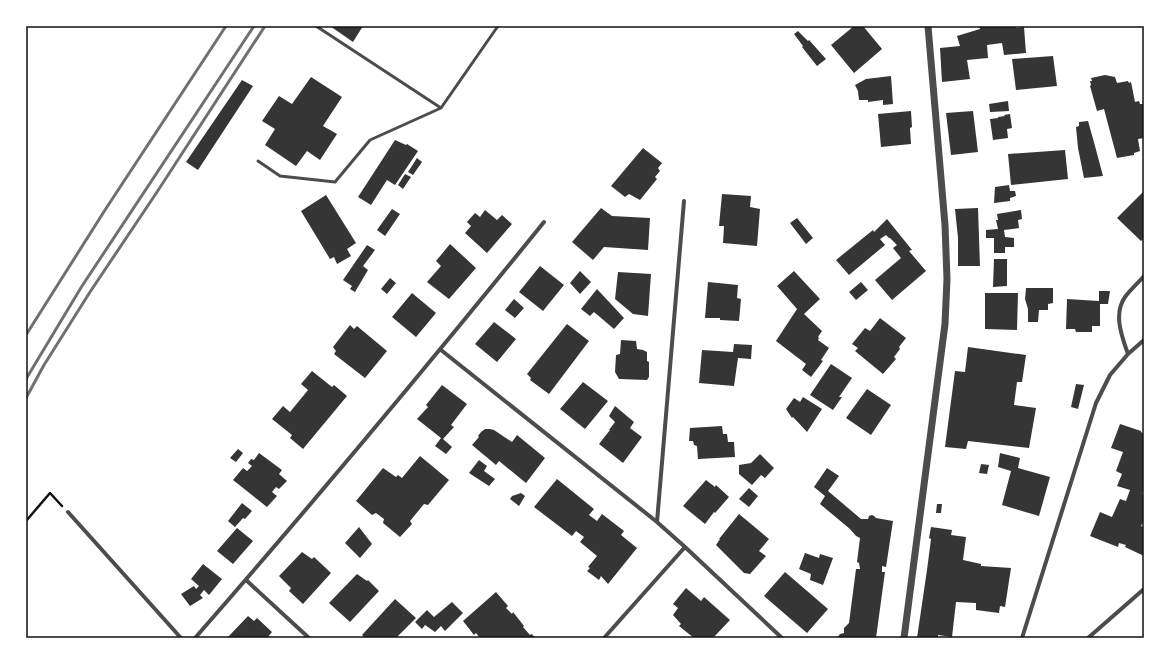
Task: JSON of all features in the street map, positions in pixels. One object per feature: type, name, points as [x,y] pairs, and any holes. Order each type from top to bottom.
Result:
[{"type":"street","points":[[904,638],[945,324],[947,279],[945,225],[928,26]]},
{"type":"street","points":[[657,522],[684,201]]},
{"type":"street","points":[[195,638],[441,350],[544,222]]},
{"type":"street","points":[[1128,354],[1119,320],[1121,306],[1124,298],[1144,276]]},
{"type":"street","points":[[1022,638],[1096,403],[1110,375],[1128,354],[1144,340]]},
{"type":"street","points":[[441,350],[657,522],[782,638]]},
{"type":"street","points":[[68,512],[181,638]]},
{"type":"street","points":[[604,638],[685,547]]},
{"type":"street","points":[[246,580],[309,638]]},
{"type":"street","points":[[1088,638],[1144,589]]},
{"type":"lane","points":[[316,26],[441,108]]},
{"type":"lane","points":[[258,161],[280,176],[335,182],[370,140],[441,108],[498,26]]},
{"type":"path","points":[[26,521],[50,494],[68,512]]},
{"type":"building","points":[[330,26],[363,26],[353,42]]},
{"type":"building","points":[[854,26],[863,26],[882,49],[854,73],[831,45]]},
{"type":"building","points":[[979,26],[1024,27],[1026,53],[1004,55],[1002,43],[987,45],[988,58],[967,60],[970,79],[942,82],[940,48],[960,46],[957,36],[980,29]]},
{"type":"building","points":[[798,31],[808,41],[809,40],[826,59],[817,66],[794,34]]},
{"type":"building","points":[[1053,56],[1057,86],[1016,90],[1012,59]]},
{"type":"building","points":[[1105,75],[1115,77],[1117,83],[1128,81],[1129,83],[1131,82],[1135,102],[1139,101],[1140,104],[1144,105],[1144,138],[1138,139],[1140,151],[1134,153],[1134,155],[1117,158],[1104,109],[1097,111],[1090,81],[1092,81],[1091,78]]},
{"type":"building","points":[[891,76],[893,104],[883,105],[883,100],[868,102],[868,100],[859,100],[858,91],[855,85],[866,79]]},
{"type":"building","points":[[311,77],[342,97],[323,126],[337,134],[320,160],[307,151],[296,166],[265,145],[275,129],[262,121],[279,96],[292,104]]},
{"type":"building","points":[[242,80],[253,86],[198,170],[186,162]]},
{"type":"building","points":[[1008,101],[1009,111],[990,112],[989,104]]},
{"type":"building","points":[[911,111],[911,144],[881,147],[878,114]]},
{"type":"building","points":[[973,111],[978,152],[951,155],[946,113]]},
{"type":"building","points":[[1010,114],[1012,128],[1007,129],[1008,138],[993,140],[990,119]]},
{"type":"building","points":[[1088,121],[1103,176],[1084,178],[1078,148],[1076,127],[1079,126],[1079,122]]},
{"type":"building","points":[[395,140],[406,145],[407,144],[418,151],[395,185],[387,180],[371,205],[358,197]]},
{"type":"building","points":[[643,148],[662,163],[658,168],[660,171],[655,177],[657,179],[640,200],[629,194],[625,197],[611,186]]},
{"type":"building","points":[[1065,150],[1068,179],[1011,185],[1008,154]]},
{"type":"building","points":[[417,158],[422,162],[413,175],[408,172]]},
{"type":"building","points":[[405,174],[411,177],[403,189],[398,185]]},
{"type":"building","points":[[1009,185],[1010,191],[1015,191],[1016,196],[1010,198],[1010,201],[994,203],[995,187]]},
{"type":"building","points":[[1144,191],[1144,238],[1141,241],[1117,218]]},
{"type":"building","points":[[722,194],[751,196],[750,207],[760,209],[757,246],[723,243],[724,226],[719,226]]},
{"type":"building","points":[[326,195],[356,243],[347,249],[351,256],[337,264],[334,257],[330,259],[301,211]]},
{"type":"building","points":[[601,208],[612,216],[650,218],[648,250],[604,247],[593,260],[572,242]]},
{"type":"building","points":[[978,208],[980,266],[958,266],[958,238],[955,209]]},
{"type":"building","points":[[392,209],[400,214],[385,236],[377,230]]},
{"type":"building","points":[[485,210],[497,220],[502,215],[512,224],[487,253],[465,233],[471,226],[467,222],[475,213],[480,217]]},
{"type":"building","points":[[1021,210],[1022,219],[1018,220],[1019,228],[1004,230],[1005,237],[1014,238],[1014,247],[1005,247],[1005,253],[994,253],[994,238],[986,238],[986,230],[998,229],[996,220],[998,220],[997,214]]},
{"type":"building","points":[[797,218],[813,238],[806,244],[790,223]]},
{"type":"building","points":[[887,219],[912,250],[909,251],[926,271],[892,300],[875,280],[901,258],[893,248],[897,245],[886,235],[880,239],[885,245],[849,275],[836,260],[873,230],[874,232]]},
{"type":"building","points":[[450,244],[476,268],[449,299],[427,282],[441,266],[436,261]]},
{"type":"building","points":[[367,245],[375,250],[363,266],[368,270],[355,292],[350,289],[352,286],[343,280]]},
{"type":"building","points":[[994,259],[1007,259],[1007,286],[993,287]]},
{"type":"building","points":[[540,266],[564,285],[543,311],[519,292]]},
{"type":"building","points":[[580,271],[591,282],[580,294],[570,283]]},
{"type":"building","points":[[794,271],[820,299],[804,314],[822,331],[818,337],[818,340],[829,348],[821,360],[823,361],[811,377],[802,370],[806,364],[776,341],[797,309],[777,286]]},
{"type":"building","points":[[618,272],[651,274],[648,316],[633,314],[615,299]]},
{"type":"building","points":[[390,278],[396,283],[387,294],[381,289]]},
{"type":"building","points":[[708,282],[738,285],[737,298],[741,299],[739,321],[720,320],[720,318],[705,318]]},
{"type":"building","points":[[861,282],[868,290],[856,300],[849,292]]},
{"type":"building","points":[[1026,288],[1053,288],[1053,303],[1048,304],[1048,310],[1039,310],[1038,322],[1028,322],[1028,309],[1025,299]]},
{"type":"building","points":[[597,289],[624,318],[614,329],[594,312],[590,316],[581,309]]},
{"type":"building","points":[[1099,291],[1110,291],[1108,304],[1100,304],[1100,326],[1092,326],[1092,332],[1076,332],[1075,329],[1066,329],[1067,299],[1099,301]]},
{"type":"building","points":[[412,293],[436,313],[416,337],[392,317]]},
{"type":"building","points":[[985,293],[1018,293],[1017,330],[985,329]]},
{"type":"building","points":[[514,299],[524,308],[515,318],[505,310]]},
{"type":"building","points":[[880,318],[906,338],[894,357],[896,359],[883,374],[855,351],[858,348],[852,344],[865,328],[870,331]]},
{"type":"building","points":[[494,322],[516,339],[497,362],[475,344]]},
{"type":"building","points":[[567,324],[589,341],[549,394],[530,380],[531,378],[527,374]]},
{"type":"building","points":[[350,325],[354,329],[357,326],[387,351],[365,378],[334,354],[336,351],[333,347]]},
{"type":"building","points":[[621,340],[636,341],[637,349],[647,352],[649,377],[647,380],[619,379],[615,372],[616,355],[620,354]]},
{"type":"building","points":[[734,344],[752,345],[751,359],[738,358],[734,386],[699,383],[702,350],[733,352]]},
{"type":"building","points":[[968,347],[1026,355],[1022,382],[1017,382],[1014,405],[1036,408],[1029,448],[968,441],[966,449],[945,447],[955,371],[965,372]]},
{"type":"building","points":[[831,364],[852,378],[839,397],[842,397],[833,410],[810,395]]},
{"type":"building","points":[[312,371],[332,387],[334,385],[347,396],[303,449],[290,438],[292,435],[272,419],[283,406],[290,412],[308,390],[301,384]]},
{"type":"building","points":[[583,382],[608,401],[585,429],[560,409]]},
{"type":"building","points":[[1076,384],[1084,385],[1078,409],[1071,407]]},
{"type":"building","points":[[442,385],[467,404],[451,425],[454,427],[443,439],[452,447],[446,454],[435,446],[441,438],[417,419],[428,407],[426,405]]},
{"type":"building","points":[[867,389],[891,405],[871,435],[846,418]]},
{"type":"building","points":[[803,397],[822,409],[807,432],[793,417],[792,418],[786,409],[794,398],[800,402]]},
{"type":"building","points":[[615,406],[634,422],[630,428],[642,437],[623,463],[599,444],[615,422],[609,416]]},
{"type":"building","points":[[1120,424],[1141,431],[1144,434],[1144,488],[1142,494],[1144,495],[1144,521],[1141,526],[1144,527],[1144,556],[1125,547],[1126,545],[1119,543],[1118,547],[1090,536],[1100,512],[1112,517],[1120,499],[1126,501],[1130,490],[1117,486],[1122,474],[1116,471],[1123,452],[1111,448]]},
{"type":"building","points":[[722,426],[723,434],[727,434],[728,442],[734,442],[735,457],[698,459],[697,446],[694,445],[693,441],[689,441],[690,428]]},
{"type":"building","points":[[485,429],[494,430],[512,442],[517,435],[545,458],[526,483],[499,461],[496,465],[472,445],[479,437],[478,436],[481,432]]},
{"type":"building","points":[[238,449],[243,453],[236,462],[230,458]]},
{"type":"building","points":[[259,453],[282,470],[279,474],[287,481],[279,489],[276,487],[272,492],[277,496],[267,507],[233,480],[243,468],[247,471],[252,466],[248,463],[251,459],[254,460]]},
{"type":"building","points":[[1000,453],[1020,458],[1018,468],[1050,477],[1039,516],[1002,505],[1011,471],[998,467]]},
{"type":"building","points":[[760,454],[774,468],[765,478],[761,475],[752,485],[739,474],[739,465],[751,463]]},
{"type":"building","points":[[420,456],[449,480],[428,505],[424,504],[410,521],[412,524],[400,537],[383,523],[384,519],[376,513],[372,515],[356,501],[383,468],[396,477],[398,475],[402,478]]},
{"type":"building","points":[[479,460],[487,466],[484,471],[495,479],[489,486],[469,473]]},
{"type":"building","points":[[981,464],[989,465],[987,474],[979,473]]},
{"type":"building","points":[[827,468],[839,476],[828,491],[861,519],[868,519],[869,516],[872,515],[876,518],[893,521],[886,567],[882,566],[882,572],[885,572],[876,638],[837,638],[840,634],[844,633],[844,628],[849,623],[856,569],[860,569],[859,563],[857,562],[860,538],[820,504],[825,496],[814,487]]},
{"type":"building","points":[[557,479],[594,509],[589,515],[597,521],[602,514],[624,531],[621,535],[637,548],[608,584],[601,576],[599,580],[587,571],[590,568],[588,567],[597,556],[580,542],[584,537],[576,531],[572,536],[534,507]]},
{"type":"building","points":[[706,480],[715,487],[716,485],[729,497],[715,513],[714,512],[705,524],[683,506]]},
{"type":"building","points":[[749,488],[758,496],[749,507],[739,499]]},
{"type":"building","points":[[521,493],[525,496],[519,506],[510,499],[512,496]]},
{"type":"building","points":[[242,503],[252,511],[235,527],[228,521]]},
{"type":"building","points":[[937,504],[942,504],[941,513],[936,513]]},
{"type":"building","points":[[739,514],[769,539],[759,551],[766,556],[750,574],[744,573],[716,545]]},
{"type":"building","points":[[359,527],[372,544],[360,558],[345,543]]},
{"type":"building","points":[[931,527],[952,530],[951,535],[966,537],[963,560],[981,564],[981,566],[1011,568],[1005,607],[1000,606],[999,613],[976,610],[976,603],[956,602],[952,637],[938,635],[938,638],[917,638],[931,539],[929,538]]},
{"type":"building","points":[[237,528],[253,541],[233,564],[217,551]]},
{"type":"building","points":[[302,552],[312,559],[314,557],[331,573],[303,604],[289,591],[291,588],[279,576]]},
{"type":"building","points":[[805,553],[819,558],[820,554],[833,558],[823,585],[810,580],[811,574],[799,569]]},
{"type":"building","points":[[203,564],[222,579],[209,595],[204,590],[200,595],[203,598],[190,606],[181,594],[194,586],[196,589],[199,586],[191,579]]},
{"type":"building","points":[[785,572],[828,609],[807,633],[764,596]]},
{"type":"building","points":[[357,574],[367,581],[368,580],[379,591],[350,622],[329,603]]},
{"type":"building","points":[[686,588],[701,601],[704,597],[730,620],[713,638],[694,638],[679,626],[681,624],[673,615],[678,608],[673,604]]},
{"type":"building","points":[[496,592],[508,606],[506,608],[512,614],[513,612],[524,626],[523,627],[535,638],[480,638],[476,633],[474,635],[463,621]]},
{"type":"building","points":[[395,599],[416,618],[396,638],[365,638],[362,635]]},
{"type":"building","points":[[452,602],[463,613],[445,631],[441,626],[435,632],[425,625],[422,629],[415,622],[427,610],[434,617]]},
{"type":"building","points":[[248,616],[254,621],[257,618],[272,632],[267,638],[229,638],[228,637]]},
{"type":"railway","points":[[26,335],[105,210],[226,26]]},
{"type":"railway","points":[[26,379],[82,286],[254,26]]},
{"type":"railway","points":[[26,398],[44,365],[90,292],[265,26]]}]
